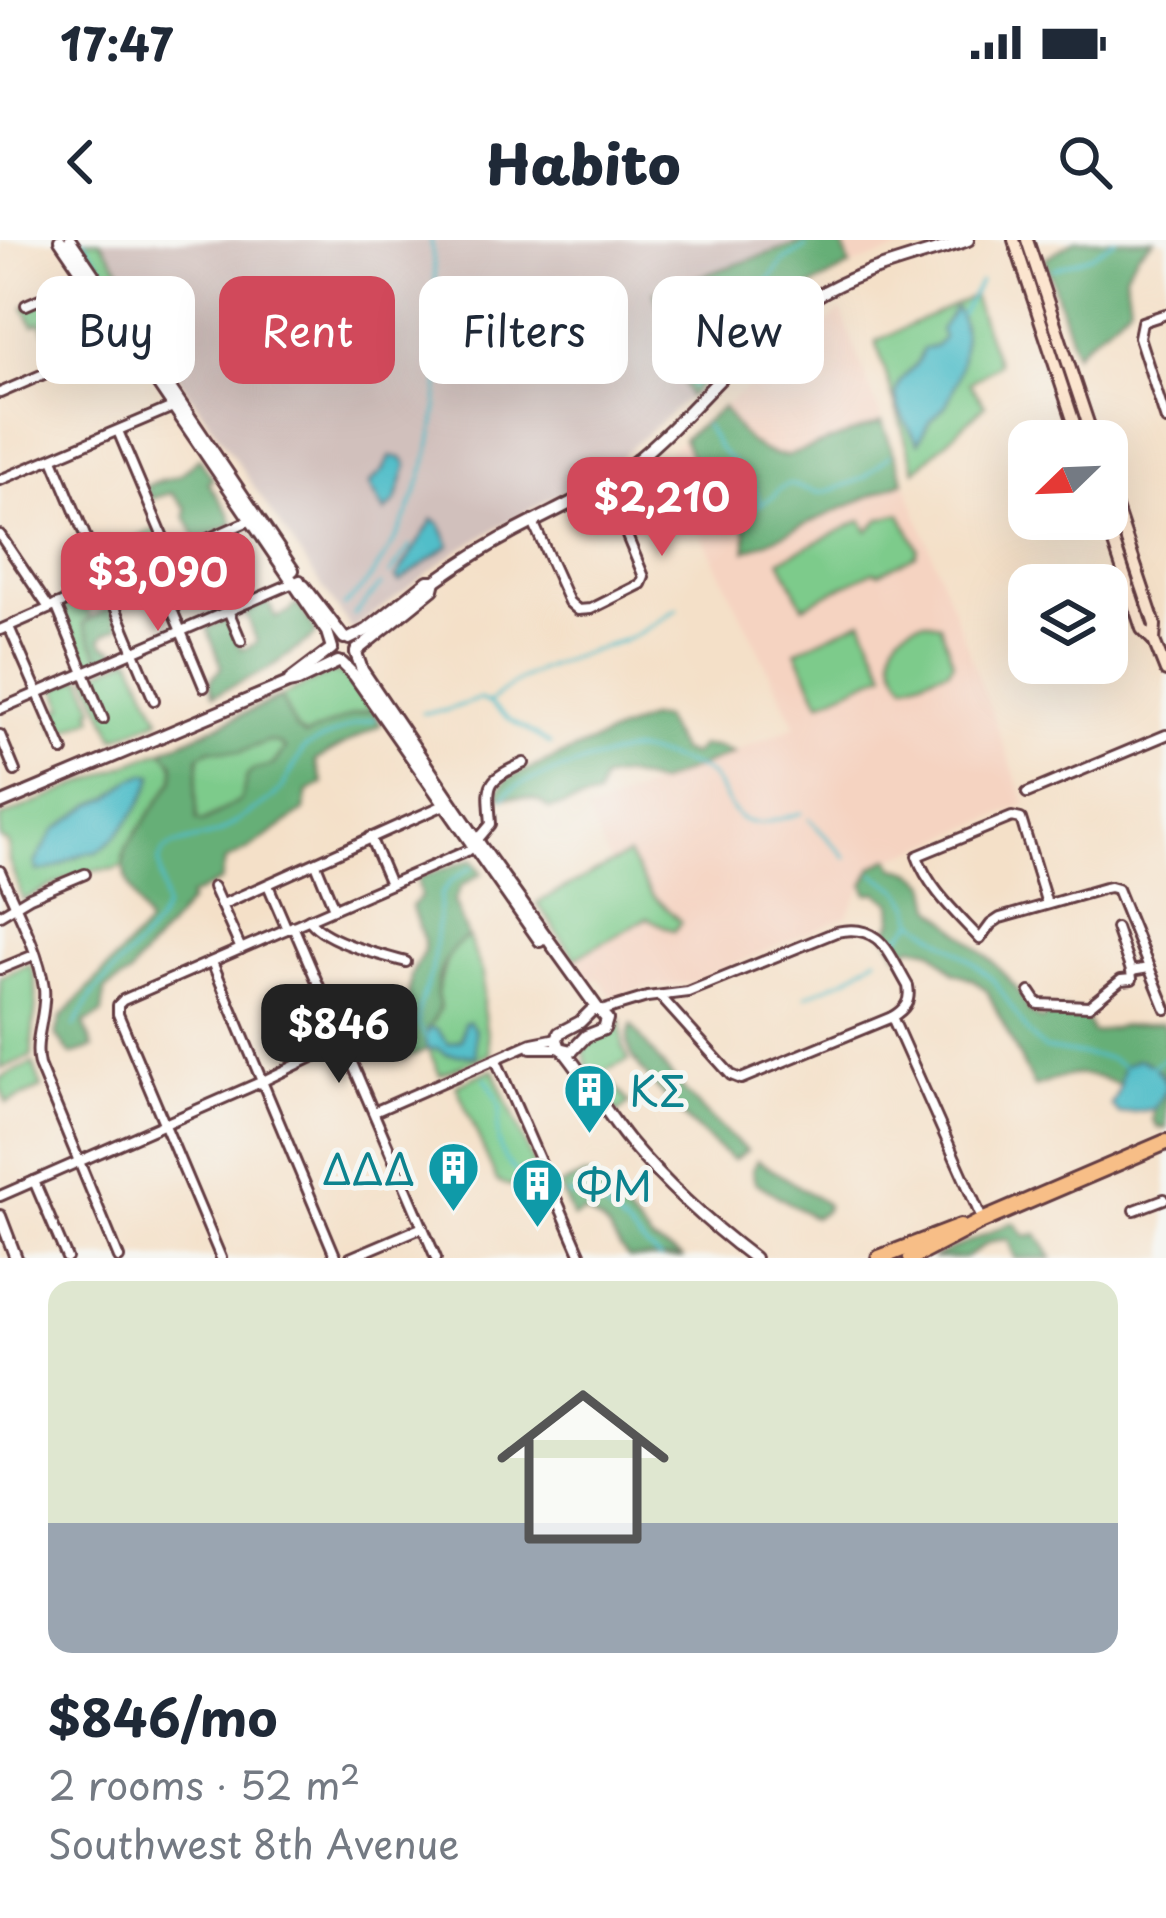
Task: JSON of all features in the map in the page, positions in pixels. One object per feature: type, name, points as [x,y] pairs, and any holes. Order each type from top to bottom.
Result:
[{"type":"main road","points":[[1014,240],[1073,420]]},
{"type":"main road","points":[[1027,240],[1087,420]]},
{"type":"main road","points":[[1113,540],[1142,629],[1154,641],[1166,671]]},
{"type":"main road","points":[[1127,540],[1155,625],[1154,641]]},
{"type":"main road","points":[[911,1258],[982,1221],[1166,1142]]},
{"type":"main road","points":[[879,1258],[982,1221]]},
{"type":"street","points":[[60,240],[84,276]]},
{"type":"street","points":[[70,240],[92,276]]},
{"type":"street","points":[[351,645],[433,589],[435,581],[464,560],[592,492],[632,465],[757,343],[814,298],[873,271],[968,240]]},
{"type":"street","points":[[26,305],[36,301]]},
{"type":"street","points":[[1166,314],[1142,322],[1139,337],[1166,420]]},
{"type":"street","points":[[0,393],[36,377]]},
{"type":"street","points":[[164,384],[297,582],[327,632],[332,655],[405,741],[598,1014],[602,1031],[586,1036],[572,1051],[532,1043],[374,1112]]},
{"type":"street","points":[[0,480],[179,404]]},
{"type":"street","points":[[118,431],[171,556]]},
{"type":"street","points":[[53,459],[154,700]]},
{"type":"street","points":[[64,751],[4,628],[253,519]]},
{"type":"street","points":[[533,521],[569,602],[578,610],[591,609],[641,584],[644,577],[627,536]]},
{"type":"street","points":[[0,535],[52,607],[103,718]]},
{"type":"street","points":[[200,544],[241,641]]},
{"type":"street","points":[[0,559],[12,553]]},
{"type":"street","points":[[152,564],[204,687]]},
{"type":"street","points":[[0,709],[297,582]]},
{"type":"street","points":[[297,582],[351,645],[444,805],[475,844]]},
{"type":"street","points":[[0,804],[272,691],[338,640],[351,645]]},
{"type":"street","points":[[288,683],[350,662],[351,645]]},
{"type":"street","points":[[0,735],[15,771]]},
{"type":"street","points":[[1027,793],[1166,735]]},
{"type":"street","points":[[221,1258],[118,1005],[459,855],[475,844],[491,821],[488,792],[492,783],[498,775],[524,764]]},
{"type":"street","points":[[221,905],[444,805]]},
{"type":"street","points":[[1047,904],[1021,819],[1012,817],[916,856],[944,900],[980,939],[1000,918],[1110,886],[1117,889],[1166,1010]]},
{"type":"street","points":[[370,836],[390,884]]},
{"type":"street","points":[[316,864],[334,908]]},
{"type":"street","points":[[0,871],[41,975],[39,1065],[118,1258]]},
{"type":"street","points":[[0,915],[86,874]]},
{"type":"street","points":[[268,885],[344,1042],[436,1258]]},
{"type":"street","points":[[213,887],[241,949]]},
{"type":"street","points":[[309,919],[316,929],[406,962]]},
{"type":"street","points":[[660,996],[730,1076],[741,1079],[892,1017],[908,1003],[908,986],[880,941],[853,928],[688,992],[647,997],[562,1030],[560,1046],[629,1141],[724,1236],[754,1258]]},
{"type":"street","points":[[1116,928],[1131,975]]},
{"type":"street","points":[[0,969],[34,955]]},
{"type":"street","points":[[212,962],[336,1258]]},
{"type":"street","points":[[1030,992],[1038,1004],[1089,1006],[1121,980],[1151,973]]},
{"type":"street","points":[[677,1016],[688,992]]},
{"type":"street","points":[[0,1196],[261,1082],[397,1016]]},
{"type":"street","points":[[892,1017],[982,1221]]},
{"type":"street","points":[[579,1046],[583,1077]]},
{"type":"street","points":[[496,1060],[582,1258]]},
{"type":"street","points":[[34,1181],[67,1258]]},
{"type":"street","points":[[1136,1210],[1164,1198]]},
{"type":"street","points":[[0,1216],[16,1258]]},
{"type":"street","points":[[350,1258],[423,1227]]},
{"type":"shaded area","points":[[100,240],[809,240],[702,276],[652,276],[652,384],[685,384],[689,397],[613,463],[457,551],[352,630],[183,384],[195,384],[195,276],[124,276]]},
{"type":"shaded area","points":[[841,240],[930,240],[850,266]]},
{"type":"shaded area","points":[[841,311],[1026,804],[873,867],[847,916],[691,983],[643,988],[613,999],[599,978],[591,981],[537,903],[610,863],[587,813],[796,726],[663,456],[751,384],[824,384],[824,325]]},
{"type":"green space","points":[[78,240],[100,240],[125,276],[104,276]]},
{"type":"green space","points":[[809,240],[841,240],[850,266],[824,280],[824,276],[702,276]]},
{"type":"green space","points":[[1076,240],[1154,240],[1125,273],[1130,303],[1075,353],[1045,258]]},
{"type":"green space","points":[[973,296],[998,364],[969,383],[985,405],[915,471],[876,341]]},
{"type":"green space","points":[[36,302],[36,324],[33,325],[24,307]]},
{"type":"green space","points":[[685,384],[702,384],[689,397]]},
{"type":"green space","points":[[723,407],[749,441],[776,455],[788,456],[882,422],[904,481],[746,551],[742,516],[707,496],[683,439]]},
{"type":"green space","points":[[199,458],[233,524],[197,540],[186,508],[171,493],[151,499],[146,486],[180,475]]},
{"type":"green space","points":[[901,514],[918,548],[916,555],[803,606],[780,560],[862,520],[868,531],[880,519]]},
{"type":"green space","points":[[157,529],[163,544],[160,556],[106,578],[96,554]]},
{"type":"green space","points":[[82,599],[90,617],[83,624],[112,659],[87,668],[64,614],[67,605]]},
{"type":"green space","points":[[268,602],[276,618],[299,606],[315,636],[267,670],[214,695],[210,681],[222,667],[207,628],[228,619],[241,649],[248,648],[257,642],[245,611]]},
{"type":"green space","points":[[110,606],[119,627],[101,639],[117,650],[112,659],[99,656],[83,624]]},
{"type":"green space","points":[[862,620],[886,672],[820,702],[796,651]]},
{"type":"green space","points":[[924,621],[940,624],[953,662],[949,669],[906,684],[895,664],[893,645],[903,630]]},
{"type":"green space","points":[[131,657],[160,719],[115,738],[88,677]]},
{"type":"green space","points":[[334,672],[344,675],[372,710],[352,715],[247,776],[241,800],[202,822],[135,835],[123,857],[124,865],[78,875],[23,900],[9,861],[9,844],[0,838],[0,818]]},
{"type":"green space","points":[[82,677],[95,708],[91,710],[94,718],[61,732],[50,714],[64,707],[56,688]]},
{"type":"green space","points":[[281,698],[296,729],[305,736],[372,710],[381,724],[315,761],[323,784],[308,791],[304,811],[225,861],[221,881],[189,897],[190,902],[130,975],[105,990],[102,1014],[84,1023],[93,1048],[71,1055],[56,1035],[61,1018],[148,925],[126,878],[124,858],[126,848],[173,781],[173,764],[162,751]],"holes":[[[268,741],[285,749],[273,765],[247,776],[241,800],[207,820],[197,820],[200,755],[211,749],[241,752]]]},
{"type":"green space","points":[[649,718],[662,718],[680,751],[692,755],[701,746],[733,753],[657,784],[624,775],[602,780],[597,797],[549,809],[533,799],[502,797],[498,792],[507,779]]},
{"type":"green space","points":[[628,855],[650,893],[681,922],[674,931],[647,918],[575,958],[537,903]]},
{"type":"green space","points":[[890,858],[895,868],[912,871],[928,883],[933,907],[994,963],[1030,1013],[1041,1020],[1057,1010],[1082,1012],[1093,1033],[1162,1023],[1166,1029],[1166,1129],[1157,1127],[1154,1112],[1139,1097],[1107,1080],[1073,1075],[1034,1087],[987,991],[973,979],[953,972],[932,950],[912,946],[899,955],[886,934],[893,921],[892,903],[877,892],[868,894],[864,885],[873,867]]},
{"type":"green space","points":[[473,859],[482,873],[461,886],[454,901],[468,937],[455,947],[441,970],[428,1049],[404,1059],[392,1029],[405,1022],[411,975],[424,951],[411,906],[421,897],[417,878]]},
{"type":"green space","points":[[468,937],[483,974],[490,1054],[440,1075],[425,1034],[440,1009],[437,993],[446,961],[453,948]]},
{"type":"green space","points":[[30,964],[36,998],[32,1056],[0,1069],[0,977]]},
{"type":"green space","points":[[621,1021],[629,1060],[603,1072],[629,1103],[618,1113],[588,1072],[584,1052],[589,1043]]},
{"type":"green space","points":[[632,1025],[685,1092],[747,1151],[733,1160],[657,1088],[632,1056],[628,1041]]},
{"type":"green space","points":[[33,1063],[42,1088],[7,1103],[0,1078]]},
{"type":"green space","points":[[493,1069],[542,1184],[513,1186],[497,1181],[456,1085]]},
{"type":"green space","points":[[757,1160],[826,1204],[826,1210],[811,1216],[755,1182],[752,1170]]},
{"type":"green space","points":[[592,1176],[653,1242],[684,1258],[629,1258],[602,1223],[584,1213],[573,1218],[559,1186]]},
{"type":"green space","points":[[1011,1223],[1025,1236],[1037,1234],[1052,1258],[1015,1258],[1008,1240],[999,1240],[963,1258],[932,1258]]},
{"type":"water","points":[[955,308],[963,328],[960,369],[947,403],[918,443],[900,413],[897,388],[923,349],[941,340],[940,330]]},
{"type":"water","points":[[391,456],[402,458],[407,465],[396,501],[385,512],[369,484]]},
{"type":"water","points":[[433,519],[450,545],[399,582],[396,578]]},
{"type":"water","points":[[145,774],[153,775],[146,793],[109,842],[95,852],[37,871],[35,863],[55,830]]},
{"type":"water","points":[[469,1021],[475,1030],[476,1056],[428,1049],[428,1028],[437,1029],[448,1044],[461,1040],[464,1023]]},
{"type":"water","points":[[1138,1059],[1157,1070],[1166,1089],[1154,1109],[1119,1114],[1111,1105],[1123,1066]]},
{"type":"waterway","points":[[84,240],[108,276]]},
{"type":"waterway","points":[[344,606],[394,542],[427,459],[435,424],[440,353],[431,240]]},
{"type":"waterway","points":[[1053,269],[1092,255],[1115,240]]},
{"type":"waterway","points":[[693,387],[691,339],[698,325],[755,296],[785,260],[806,247]]},
{"type":"waterway","points":[[961,314],[980,282]]},
{"type":"waterway","points":[[705,425],[719,449],[752,480],[760,503]]},
{"type":"waterway","points":[[745,513],[788,484],[820,493],[864,478],[890,455]]},
{"type":"waterway","points":[[390,574],[411,545]]},
{"type":"waterway","points":[[354,615],[381,585]]},
{"type":"waterway","points":[[489,703],[537,671],[629,638],[678,608]]},
{"type":"waterway","points":[[422,713],[479,699],[550,744]]},
{"type":"waterway","points":[[74,1027],[93,994],[156,925],[165,908],[159,860],[164,851],[219,833],[270,800],[283,787],[304,748],[375,719]]},
{"type":"waterway","points":[[504,798],[517,786],[550,774],[634,751],[706,772],[734,812],[746,821],[766,822],[801,813]]},
{"type":"waterway","points":[[809,819],[846,857]]},
{"type":"waterway","points":[[425,1037],[418,1024],[419,1009],[432,970],[441,894],[472,867]]},
{"type":"waterway","points":[[874,874],[901,891],[915,921],[995,982],[1044,1049],[1107,1058],[1123,1066]]},
{"type":"waterway","points":[[895,941],[914,922]]},
{"type":"waterway","points":[[806,996],[847,978],[877,957]]},
{"type":"waterway","points":[[1152,1067],[1166,1057]]},
{"type":"waterway","points":[[485,1078],[500,1108],[501,1151],[531,1182]]},
{"type":"waterway","points":[[567,1195],[595,1201],[660,1258]]},
{"type":"place","name":"ΚΣ","points":[[590,1135]]},
{"type":"place","name":"ΔΔΔ","points":[[454,1213]]},
{"type":"place","name":"ΦΜ","points":[[537,1230]]}]
